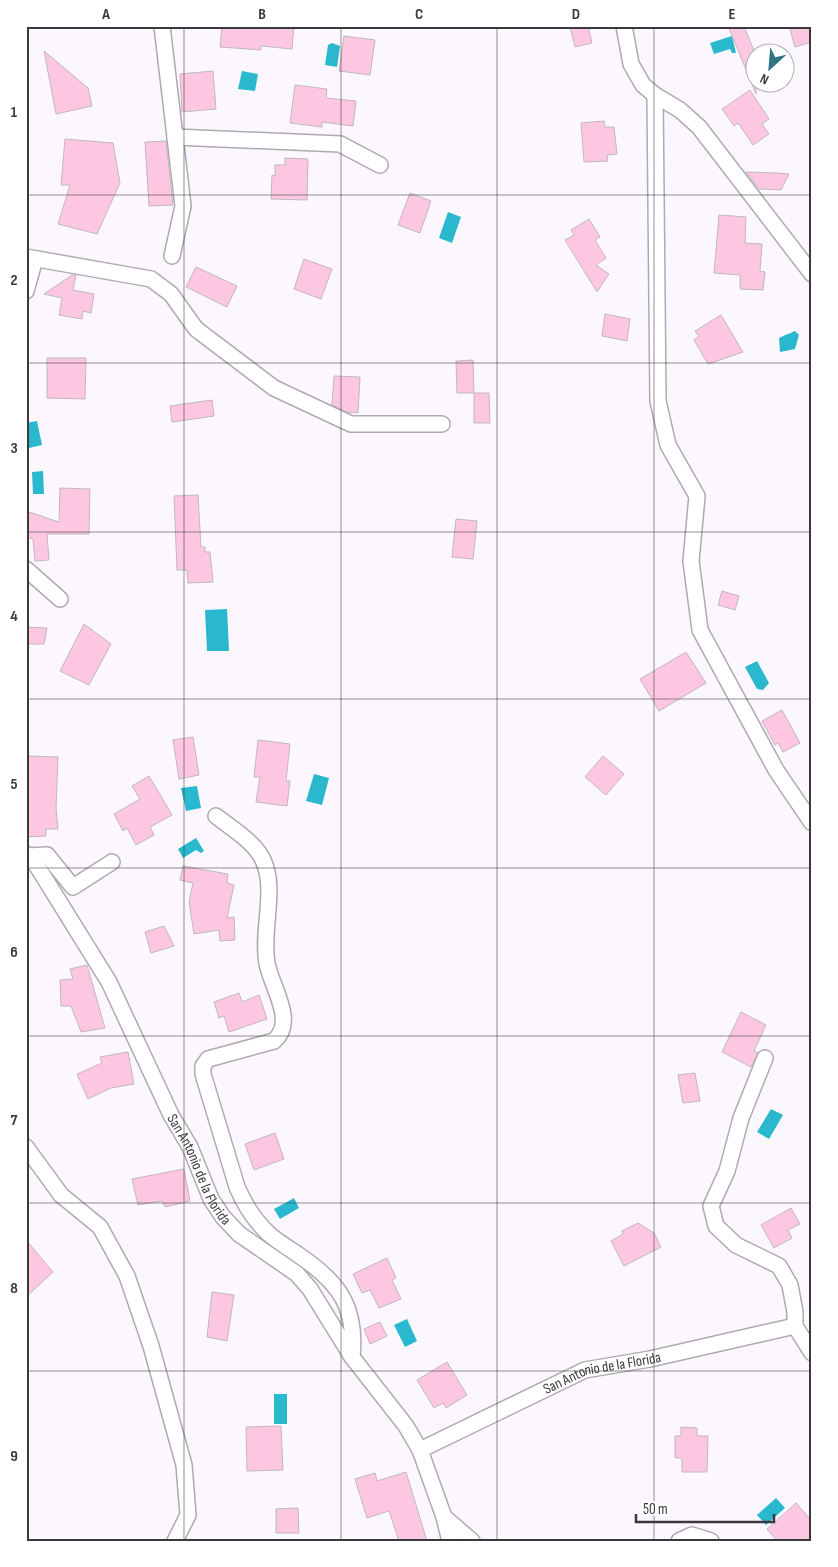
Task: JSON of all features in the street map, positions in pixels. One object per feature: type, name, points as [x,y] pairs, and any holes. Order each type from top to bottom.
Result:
[{"type":"street","points":[[162,26],[183,206],[172,256]]},
{"type":"street","points":[[624,26],[632,64],[637,76],[655,95],[680,110],[699,127],[812,274]]},
{"type":"street","points":[[655,95],[658,400],[668,445],[698,496],[691,561],[700,630],[776,770],[812,822]]},
{"type":"street","points":[[175,137],[340,144],[380,165]]},
{"type":"street","points":[[26,291],[31,258],[151,279],[171,294],[196,329],[274,388],[351,424],[442,424]]},
{"type":"street","points":[[26,569],[60,599]]},
{"type":"street","points":[[216,816],[255,848],[267,868],[266,960],[285,1022],[281,1035],[274,1041],[208,1059],[203,1066],[203,1074],[237,1187],[244,1204],[255,1220],[270,1236],[317,1267],[332,1280],[344,1298],[351,1317],[354,1337],[352,1357]]},
{"type":"street","points":[[27,855],[47,855],[73,887],[112,862]]},
{"type":"street","name":"San Antonio de la Florida","points":[[27,855],[36,866],[109,982],[171,1115],[190,1147],[211,1199],[222,1217],[238,1234],[297,1274],[310,1289],[352,1357],[406,1426],[420,1450],[444,1517],[450,1541]]},
{"type":"street","points":[[765,1058],[741,1118],[727,1171],[711,1206],[716,1226],[736,1245],[779,1266],[790,1285],[795,1312],[795,1326],[812,1353]]},
{"type":"street","points":[[26,1147],[61,1195],[100,1226],[127,1276],[151,1346],[184,1465],[188,1515],[175,1541]]},
{"type":"street","name":"San Antonio de la Florida","points":[[420,1450],[585,1370],[650,1359],[795,1326]]},
{"type":"street","points":[[444,1517],[472,1541]]},
{"type":"street","points":[[679,1541],[692,1535],[711,1541]]},
{"type":"water","points":[[732,36],[736,53],[732,53],[730,49],[714,54],[710,43]]},
{"type":"water","points":[[332,43],[340,46],[337,67],[325,65],[328,45]]},
{"type":"water","points":[[242,71],[258,74],[255,91],[238,89]]},
{"type":"water","points":[[448,212],[461,217],[452,243],[439,238]]},
{"type":"water","points":[[795,331],[799,335],[795,349],[780,352],[779,338]]},
{"type":"water","points":[[37,421],[42,445],[29,448],[26,423]]},
{"type":"water","points":[[43,471],[44,494],[33,494],[32,472]]},
{"type":"water","points":[[227,609],[229,651],[207,651],[205,610]]},
{"type":"water","points":[[757,661],[769,683],[763,690],[757,689],[745,667]]},
{"type":"water","points":[[314,774],[329,778],[322,805],[306,801]]},
{"type":"water","points":[[197,786],[201,808],[186,811],[181,788]]},
{"type":"water","points":[[196,838],[204,851],[201,853],[196,850],[183,858],[178,849]]},
{"type":"water","points":[[771,1109],[783,1115],[769,1139],[757,1132]]},
{"type":"water","points":[[294,1198],[299,1208],[280,1219],[274,1209]]},
{"type":"water","points":[[407,1319],[417,1341],[405,1347],[394,1325]]},
{"type":"water","points":[[274,1394],[287,1394],[287,1424],[274,1424]]},
{"type":"water","points":[[776,1498],[785,1508],[766,1525],[757,1515]]},
{"type":"building","points":[[222,26],[294,26],[292,49],[261,46],[261,50],[220,47]]},
{"type":"building","points":[[570,26],[588,26],[592,43],[575,47]]},
{"type":"building","points":[[728,26],[744,26],[750,42],[746,42],[746,70]]},
{"type":"building","points":[[789,26],[812,26],[812,42],[796,47],[796,42],[794,42]]},
{"type":"building","points":[[344,36],[375,40],[370,75],[339,71]]},
{"type":"building","points":[[44,51],[88,88],[92,106],[56,114]]},
{"type":"building","points":[[213,71],[216,109],[182,112],[180,74]]},
{"type":"building","points":[[295,85],[327,89],[326,98],[356,101],[353,126],[322,122],[322,127],[290,123]]},
{"type":"building","points":[[747,92],[751,92],[769,119],[762,124],[769,134],[753,145],[738,123],[734,126],[722,109]]},
{"type":"building","points":[[604,121],[605,127],[614,127],[617,154],[607,155],[608,161],[584,162],[581,123]]},
{"type":"building","points":[[65,139],[113,143],[120,183],[97,234],[58,224],[70,185],[61,185]]},
{"type":"building","points":[[166,141],[173,205],[149,206],[145,142]]},
{"type":"building","points":[[285,158],[308,159],[307,200],[271,199],[272,175],[275,176],[275,165],[285,165]]},
{"type":"building","points":[[746,172],[789,174],[781,190],[759,189]]},
{"type":"building","points":[[410,193],[431,201],[420,233],[398,225]]},
{"type":"building","points":[[719,215],[746,217],[745,243],[762,244],[760,271],[765,272],[763,290],[740,289],[740,275],[714,273]]},
{"type":"building","points":[[589,219],[600,237],[595,240],[606,258],[596,265],[609,274],[597,292],[565,240],[574,235],[571,230]]},
{"type":"building","points":[[304,259],[332,269],[321,299],[294,289]]},
{"type":"building","points":[[196,267],[237,286],[227,307],[186,287]]},
{"type":"building","points":[[72,275],[76,275],[73,290],[94,294],[91,313],[83,311],[82,319],[59,315],[62,298],[44,294]]},
{"type":"building","points":[[605,314],[630,319],[627,341],[602,336]]},
{"type":"building","points":[[721,315],[743,352],[708,364],[694,340],[699,336],[695,331]]},
{"type":"building","points":[[47,358],[86,358],[85,399],[47,398]]},
{"type":"building","points":[[473,360],[474,393],[457,393],[456,361]]},
{"type":"building","points":[[334,376],[360,377],[358,413],[347,412],[332,405]]},
{"type":"building","points":[[474,393],[489,393],[490,423],[474,423]]},
{"type":"building","points":[[212,400],[214,416],[172,422],[170,406]]},
{"type":"building","points":[[60,488],[90,489],[89,534],[47,534],[49,560],[35,561],[33,539],[26,537],[26,511],[59,522]]},
{"type":"building","points":[[198,495],[201,547],[205,547],[205,552],[210,552],[213,582],[188,583],[187,570],[177,570],[174,496]]},
{"type":"building","points":[[456,519],[477,521],[473,559],[452,557]]},
{"type":"building","points":[[722,591],[739,596],[735,610],[718,605]]},
{"type":"building","points":[[84,624],[111,644],[89,685],[60,671]]},
{"type":"building","points":[[26,627],[47,628],[44,644],[26,644]]},
{"type":"building","points":[[686,652],[706,683],[659,711],[640,679]]},
{"type":"building","points":[[782,710],[800,743],[783,752],[778,743],[775,745],[762,721]]},
{"type":"building","points":[[193,737],[199,775],[179,779],[173,740]]},
{"type":"building","points":[[258,740],[290,744],[286,781],[290,781],[287,806],[256,802],[260,777],[254,777]]},
{"type":"building","points":[[26,756],[58,757],[56,808],[58,829],[46,829],[46,836],[26,837]]},
{"type":"building","points":[[603,756],[624,774],[606,795],[585,777]]},
{"type":"building","points":[[149,776],[172,815],[150,827],[154,835],[136,845],[127,828],[123,831],[114,814],[140,799],[132,786]]},
{"type":"building","points":[[183,866],[228,874],[227,883],[234,885],[227,918],[234,917],[235,940],[220,941],[219,930],[194,934],[189,902],[193,883],[180,880]]},
{"type":"building","points":[[164,926],[174,946],[151,953],[145,932]]},
{"type":"building","points":[[87,965],[105,1028],[81,1032],[71,1006],[61,1006],[60,980],[73,979],[70,969]]},
{"type":"building","points":[[239,993],[242,1002],[259,995],[267,1019],[229,1032],[224,1016],[219,1018],[214,1002]]},
{"type":"building","points":[[741,1012],[766,1025],[754,1051],[758,1053],[751,1067],[722,1052]]},
{"type":"building","points":[[128,1052],[134,1084],[111,1088],[88,1099],[77,1074],[102,1063],[100,1057]]},
{"type":"building","points":[[695,1073],[700,1101],[683,1103],[678,1075]]},
{"type":"building","points":[[275,1133],[284,1159],[254,1170],[245,1144]]},
{"type":"building","points":[[184,1169],[190,1201],[165,1207],[162,1201],[138,1205],[132,1179]]},
{"type":"building","points":[[791,1208],[800,1224],[788,1230],[792,1238],[774,1248],[761,1225]]},
{"type":"building","points":[[638,1223],[654,1233],[661,1247],[624,1266],[611,1241],[623,1234],[622,1231]]},
{"type":"building","points":[[26,1240],[53,1272],[26,1297]]},
{"type":"building","points":[[387,1258],[396,1278],[392,1280],[401,1299],[379,1308],[370,1290],[362,1293],[353,1274]]},
{"type":"building","points":[[212,1292],[234,1295],[227,1341],[207,1337]]},
{"type":"building","points":[[380,1322],[387,1336],[370,1344],[364,1329]]},
{"type":"building","points":[[447,1362],[467,1395],[446,1408],[443,1403],[434,1408],[417,1380]]},
{"type":"building","points":[[281,1426],[283,1470],[247,1471],[246,1427]]},
{"type":"building","points":[[681,1427],[697,1428],[697,1436],[708,1436],[707,1472],[682,1472],[682,1458],[675,1458],[675,1436],[681,1436]]},
{"type":"building","points":[[406,1472],[427,1541],[399,1541],[389,1511],[367,1518],[355,1479],[375,1473],[377,1481]]},
{"type":"building","points":[[796,1503],[812,1521],[812,1541],[777,1541],[767,1529]]},
{"type":"building","points":[[298,1508],[299,1533],[276,1533],[276,1509]]}]
